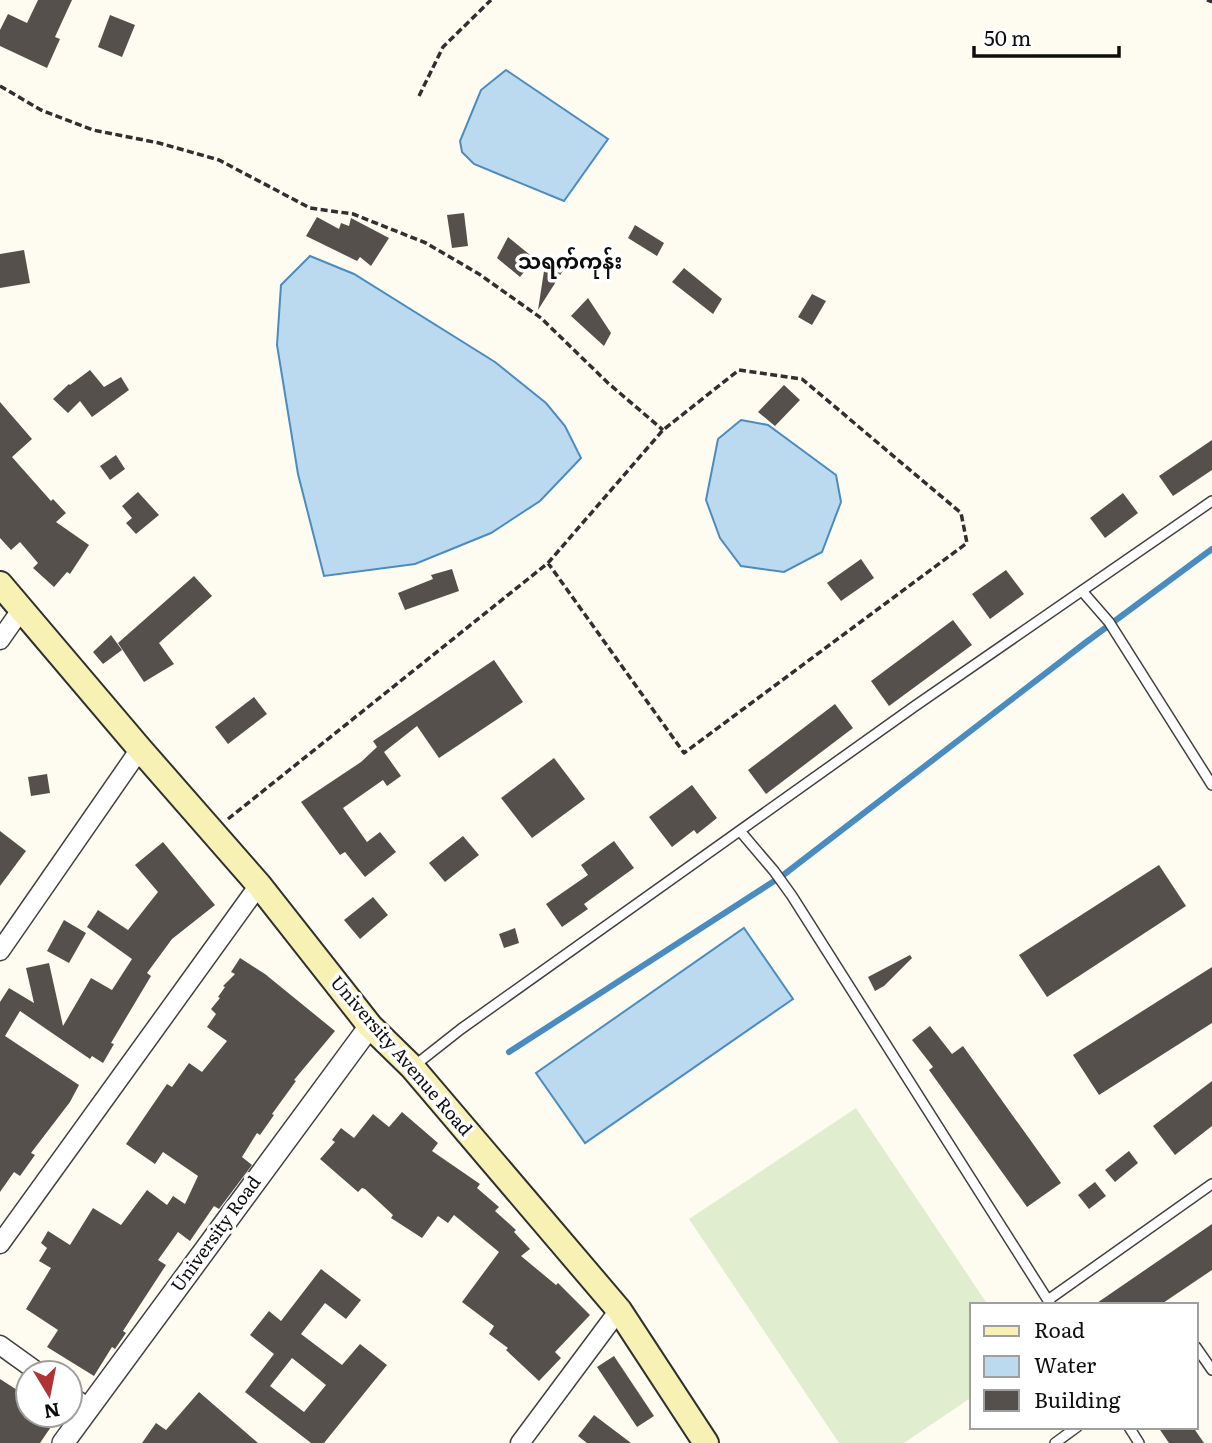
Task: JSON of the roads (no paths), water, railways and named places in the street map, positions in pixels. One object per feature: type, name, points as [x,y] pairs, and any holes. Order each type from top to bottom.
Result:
[{"type":"main road","name":"University Avenue Road","points":[[0,584],[259,885],[370,1026],[412,1067],[618,1310],[706,1443]]},
{"type":"street","points":[[0,640],[21,610]]},
{"type":"street","points":[[0,951],[140,749]]},
{"type":"street","points":[[0,1244],[259,885]]},
{"type":"street","name":"University Road","points":[[62,1443],[370,1026]]},
{"type":"street","points":[[520,1443],[618,1310]]},
{"type":"street","points":[[0,1345],[20,1359]]},
{"type":"street","points":[[84,1405],[88,1408]]},
{"type":"lane","points":[[412,1067],[740,831],[1212,501]]},
{"type":"lane","points":[[1082,591],[1109,622],[1212,785]]},
{"type":"lane","points":[[740,831],[792,896],[1049,1302],[1212,1184]]},
{"type":"lane","points":[[1198,1350],[1212,1370]]},
{"type":"lane","points":[[1055,1443],[1074,1429]]},
{"type":"water","points":[[506,70],[608,139],[564,201],[474,164],[462,152],[460,141],[481,90]]},
{"type":"water","points":[[310,256],[354,274],[495,362],[546,403],[565,426],[581,458],[540,501],[491,533],[415,564],[324,576],[298,474],[277,345],[281,285]]},
{"type":"water","points":[[741,420],[768,425],[836,475],[841,502],[822,552],[784,572],[741,566],[720,538],[706,500],[718,439]]},
{"type":"water","points":[[744,928],[793,999],[585,1143],[536,1073]]},
{"type":"waterway","points":[[509,1052],[782,876],[1212,549]]},
{"type":"district","name":"သရက်ကုန်း","points":[[570,262]]}]
